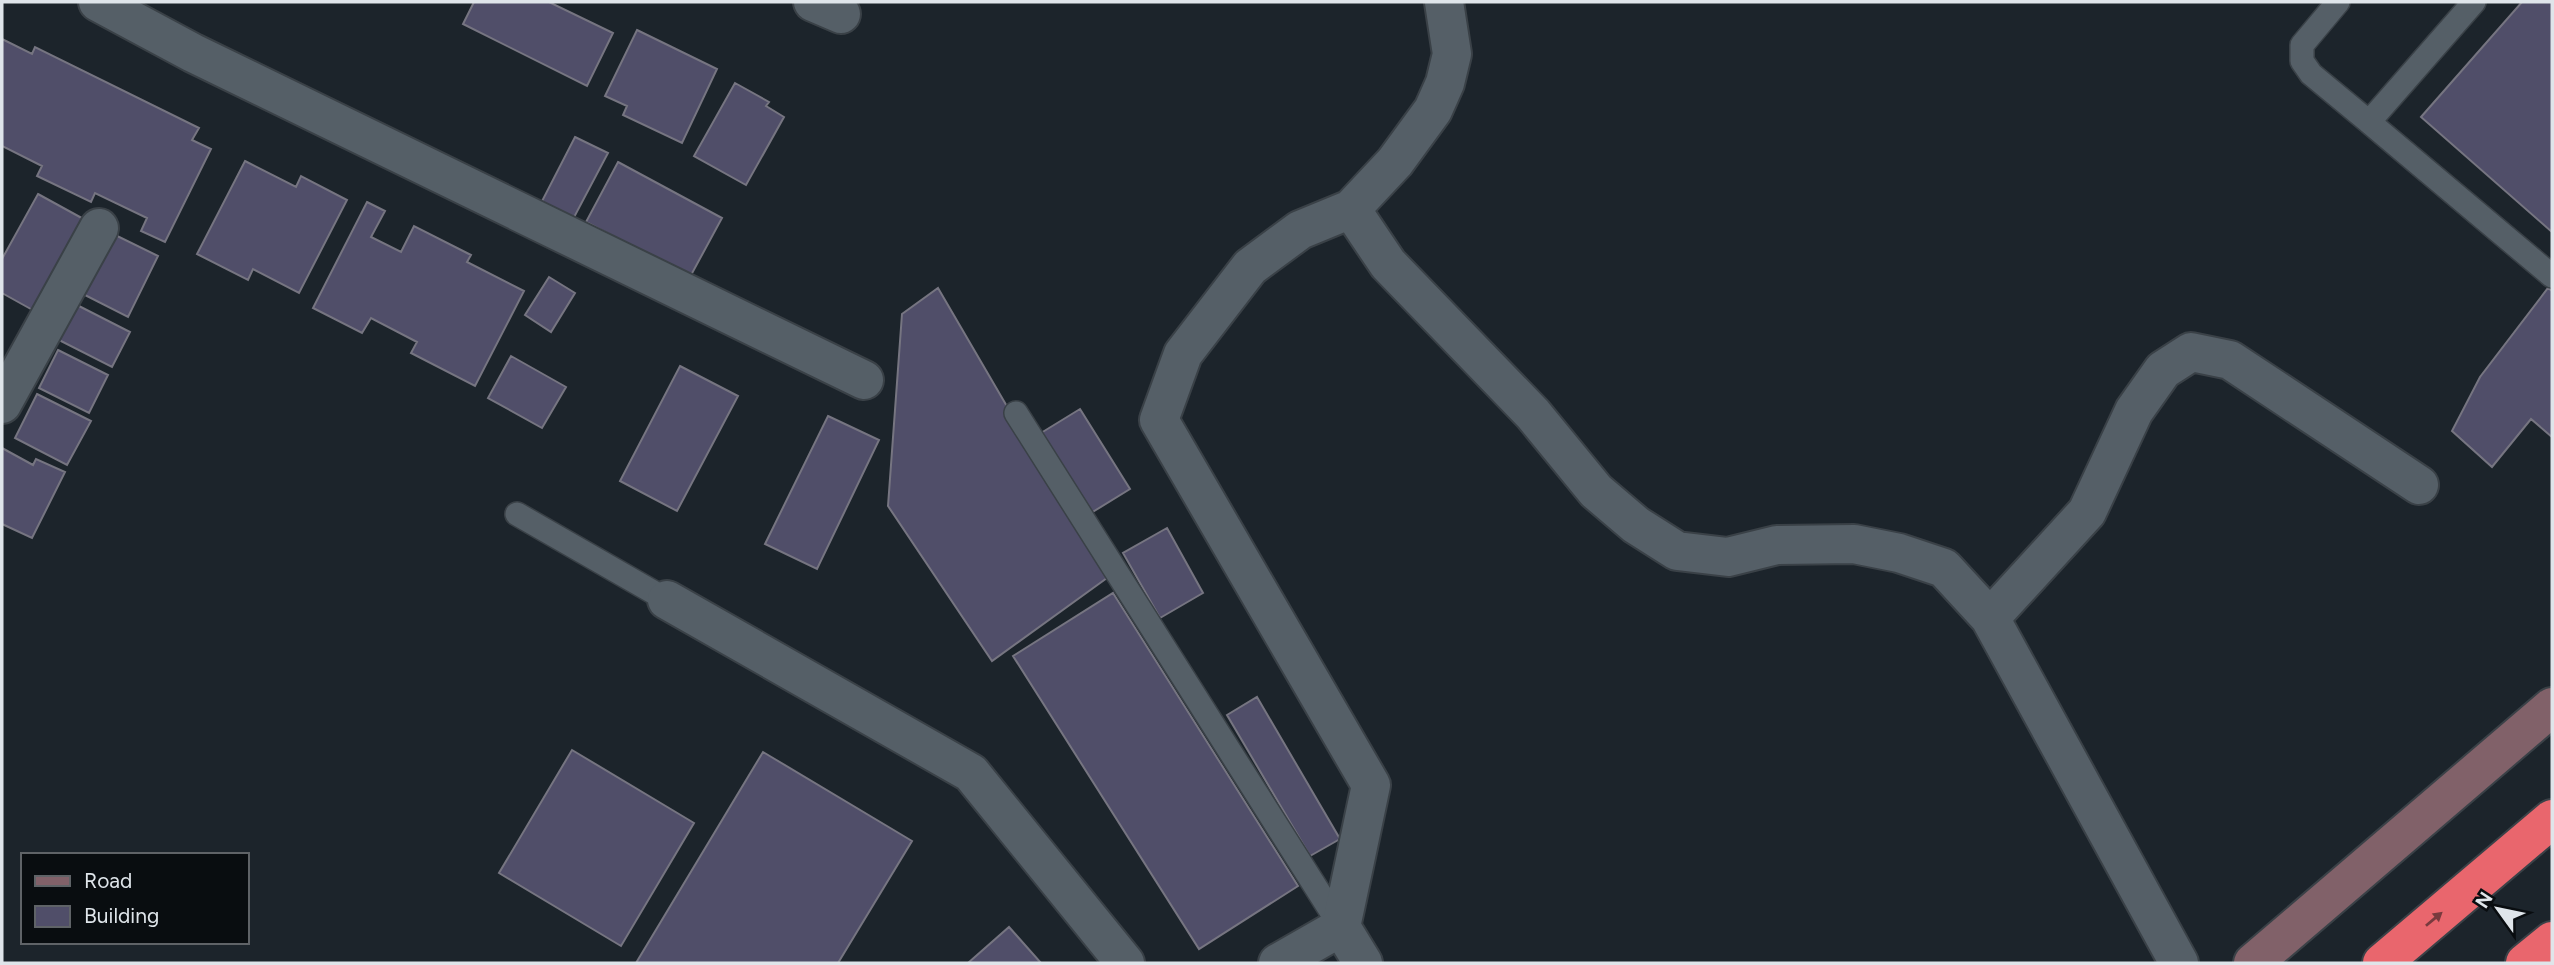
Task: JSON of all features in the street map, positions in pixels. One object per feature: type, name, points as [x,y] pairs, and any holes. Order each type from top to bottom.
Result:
[{"type":"highway","points":[[2382,963],[2552,819]]},
{"type":"highway","points":[[2525,963],[2552,941]]},
{"type":"street","points":[[98,2],[193,53],[864,380]]},
{"type":"street","points":[[1363,963],[1340,927],[1371,785],[1159,420],[1183,354],[1250,267],[1300,230],[1351,209],[1395,162],[1433,110],[1445,83],[1452,54],[1444,2]]},
{"type":"street","points":[[1351,209],[1388,264],[1533,414],[1597,491],[1636,524],[1677,551],[1728,557],[1777,545],[1854,544],[1899,553],[1944,568],[1990,618],[2179,963]]},
{"type":"street","points":[[2,404],[99,228]]},
{"type":"street","points":[[1990,618],[2087,512],[2134,411],[2163,370],[2191,352],[2230,360],[2419,485]]},
{"type":"street","points":[[667,600],[971,773],[1125,963]]},
{"type":"street","points":[[2253,963],[2552,707]]},
{"type":"street","points":[[1278,963],[1340,927]]},
{"type":"lane","points":[[2338,2],[2302,45],[2302,61],[2311,74],[2552,276]]},
{"type":"lane","points":[[2369,122],[2474,2]]},
{"type":"lane","points":[[1016,413],[1340,927]]},
{"type":"lane","points":[[517,514],[667,600]]},
{"type":"building","points":[[474,2],[549,2],[613,33],[587,86],[463,24]]},
{"type":"building","points":[[2522,2],[2552,2],[2552,232],[2421,117]]},
{"type":"building","points":[[637,30],[717,69],[682,143],[623,115],[627,106],[605,96]]},
{"type":"building","points":[[2,39],[32,54],[35,47],[199,128],[192,140],[211,149],[165,242],[141,231],[147,218],[95,193],[91,202],[37,176],[42,166],[2,146]]},
{"type":"building","points":[[735,83],[769,102],[766,106],[784,117],[746,185],[694,156]]},
{"type":"building","points":[[575,137],[608,153],[571,223],[539,207]]},
{"type":"building","points":[[245,161],[296,187],[301,176],[347,200],[299,293],[253,269],[248,280],[197,254]]},
{"type":"building","points":[[618,162],[722,218],[690,277],[586,222]]},
{"type":"building","points":[[38,194],[89,222],[38,313],[2,293],[2,259]]},
{"type":"building","points":[[367,202],[385,211],[371,237],[401,252],[414,226],[471,255],[467,262],[524,291],[475,386],[411,353],[417,342],[371,318],[362,333],[313,308]]},
{"type":"building","points":[[107,231],[158,256],[128,317],[77,291]]},
{"type":"building","points":[[549,277],[575,293],[551,332],[525,315]]},
{"type":"building","points":[[938,288],[1107,578],[992,661],[888,506],[902,314]]},
{"type":"building","points":[[2548,288],[2552,291],[2552,437],[2531,419],[2492,467],[2452,431],[2480,377]]},
{"type":"building","points":[[75,304],[130,332],[112,367],[57,339]]},
{"type":"building","points":[[58,350],[108,375],[89,413],[39,388]]},
{"type":"building","points":[[511,356],[566,387],[542,428],[488,398]]},
{"type":"building","points":[[680,366],[738,396],[677,511],[620,481]]},
{"type":"building","points":[[37,394],[91,421],[67,465],[15,438]]},
{"type":"building","points":[[1080,409],[1130,489],[1091,513],[1041,433]]},
{"type":"building","points":[[828,416],[879,440],[817,569],[765,544]]},
{"type":"building","points":[[2,448],[33,465],[36,459],[65,472],[32,538],[2,524]]},
{"type":"building","points":[[1167,528],[1203,593],[1160,618],[1123,553]]},
{"type":"building","points":[[1113,593],[1298,886],[1199,949],[1013,656]]},
{"type":"building","points":[[1257,697],[1340,839],[1310,856],[1227,715]]},
{"type":"building","points":[[572,750],[694,823],[621,946],[499,873]]},
{"type":"building","points":[[763,752],[912,841],[838,963],[636,963]]},
{"type":"building","points":[[1009,927],[1041,963],[968,963]]}]
